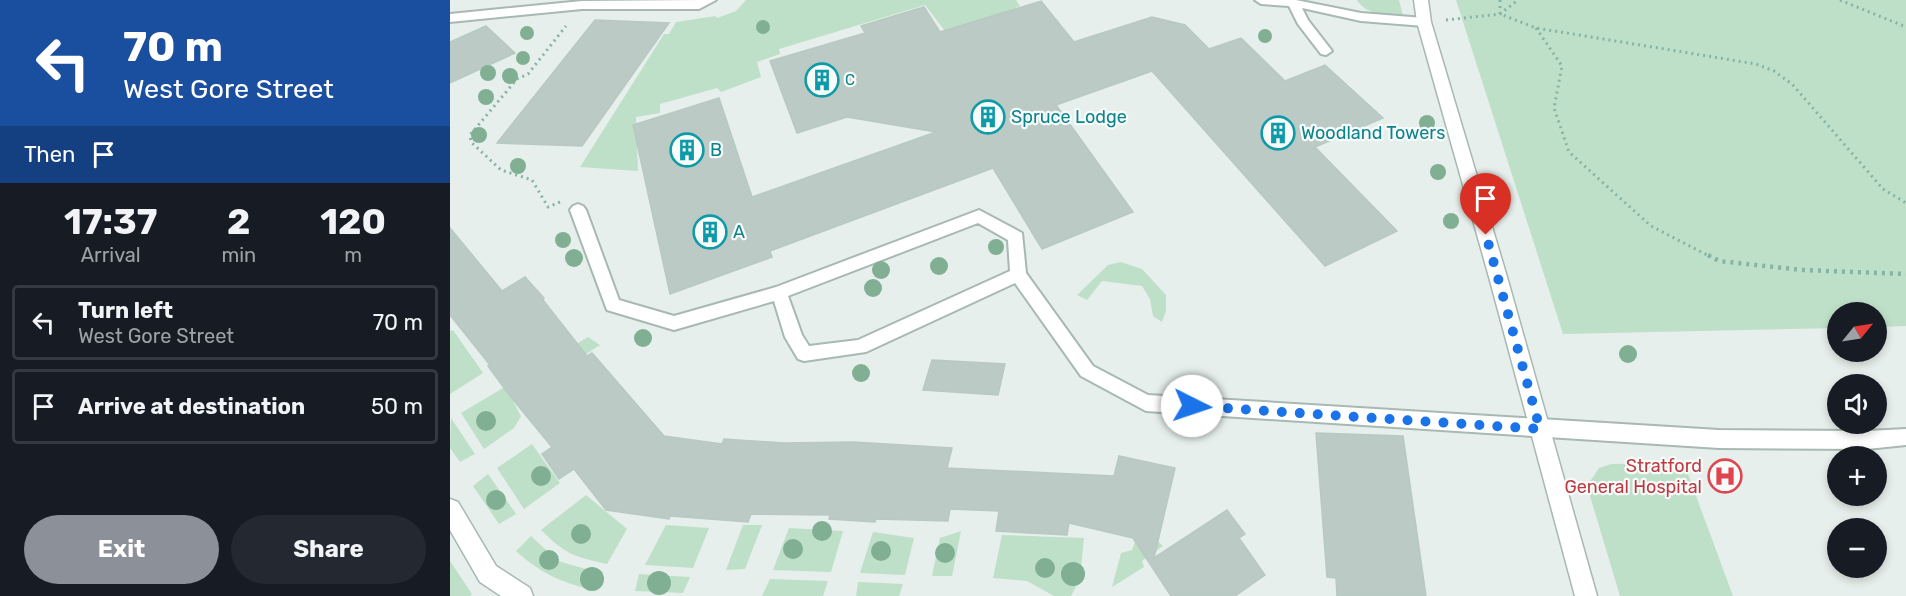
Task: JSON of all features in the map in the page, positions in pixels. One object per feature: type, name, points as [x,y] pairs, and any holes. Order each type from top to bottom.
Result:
[{"type":"street","points":[[1421,0],[1424,22],[1586,596]]},
{"type":"street","points":[[450,509],[488,574],[522,596]]},
{"type":"lane","points":[[450,18],[582,5],[699,5],[710,0]]},
{"type":"lane","points":[[1261,0],[1293,3],[1361,17],[1424,22]]},
{"type":"lane","points":[[1293,3],[1302,21],[1326,51]]},
{"type":"lane","points":[[578,210],[613,305],[674,323],[779,292],[979,216],[1016,237],[1018,274],[1087,371],[1146,403],[1719,439],[1867,440],[1906,437]]},
{"type":"lane","points":[[779,292],[794,337],[804,354],[860,347],[1018,274]]},
{"type":"path","points":[[1500,0],[1500,14]]},
{"type":"path","points":[[1500,14],[1518,0]]},
{"type":"path","points":[[1840,0],[1906,27]]},
{"type":"path","points":[[1424,22],[1500,14],[1536,27],[1756,64],[1774,71],[1792,84],[1883,189],[1906,203]]},
{"type":"path","points":[[568,23],[528,74],[517,79],[470,135],[471,142],[501,170],[532,180],[548,207],[570,198],[578,210]]},
{"type":"path","points":[[1536,27],[1562,66],[1554,108],[1569,152],[1651,226],[1719,261],[1802,270],[1906,274]]},
{"type":"green space","points":[[746,0],[1016,0],[1020,6],[968,26],[945,31],[925,5],[779,49],[780,54],[757,62],[761,77],[721,92],[717,88],[660,104],[660,113],[636,117],[638,171],[580,167],[664,34],[669,34],[676,22],[716,16],[717,18],[736,11]]},
{"type":"green space","points":[[1357,0],[1399,0],[1403,16],[1384,15],[1365,9]]},
{"type":"green space","points":[[1456,0],[1906,0],[1906,326],[1887,327],[1887,302],[1827,302],[1827,328],[1563,334]]},
{"type":"green space","points":[[1121,262],[1142,269],[1166,295],[1166,311],[1162,322],[1153,316],[1150,299],[1142,286],[1102,281],[1087,300],[1077,295],[1108,265]]},
{"type":"green space","points":[[453,330],[483,373],[450,394],[450,331]]},
{"type":"green space","points":[[588,337],[600,345],[513,401],[521,416],[514,428],[484,449],[461,413]]},
{"type":"green space","points":[[451,418],[475,454],[460,462],[450,448]]},
{"type":"green space","points":[[532,444],[560,483],[524,509],[497,468]]},
{"type":"green space","points":[[1679,463],[1685,466],[1733,596],[1620,596],[1587,486],[1599,468],[1611,464]]},
{"type":"green space","points":[[488,474],[516,514],[499,524],[473,486]]},
{"type":"green space","points":[[586,495],[627,529],[607,564],[571,553],[541,530]]},
{"type":"green space","points":[[666,525],[709,528],[693,568],[645,565]]},
{"type":"green space","points":[[743,525],[762,525],[745,569],[726,570]]},
{"type":"green space","points":[[789,528],[843,531],[831,572],[773,570]]},
{"type":"green space","points":[[961,531],[952,576],[932,576],[940,538]]},
{"type":"green space","points":[[873,532],[914,538],[905,575],[860,573]]},
{"type":"green space","points":[[1002,535],[1084,538],[1080,578],[1071,596],[1054,596],[1027,581],[993,578]]},
{"type":"green space","points":[[531,536],[558,561],[600,573],[590,589],[550,575],[516,551]]},
{"type":"green space","points":[[1151,536],[1163,546],[1142,561],[1144,567],[1112,587],[1121,553],[1132,550],[1136,539]]},
{"type":"green space","points":[[450,561],[472,594],[470,596],[450,596]]},
{"type":"green space","points":[[639,574],[690,577],[683,593],[635,591]]},
{"type":"green space","points":[[770,579],[828,581],[823,596],[762,596]]},
{"type":"green space","points":[[858,582],[903,584],[899,596],[856,596]]},
{"type":"building","points":[[1041,1],[1074,42],[1152,17],[1185,25],[1209,49],[1241,38],[1285,81],[1325,65],[1383,118],[1315,147],[1397,231],[1325,266],[1152,71],[1056,105],[1133,212],[1042,249],[993,168],[770,251],[772,257],[670,294],[633,125],[719,98],[752,197],[936,132],[847,117],[797,133],[770,61],[865,33],[861,26],[924,7],[940,32]]},
{"type":"building","points":[[595,20],[669,23],[582,146],[497,143]]},
{"type":"building","points":[[486,26],[515,53],[450,83],[450,42]]},
{"type":"building","points":[[450,228],[502,291],[525,277],[544,298],[543,300],[587,356],[592,353],[664,436],[722,444],[724,439],[784,443],[853,442],[952,448],[947,468],[1114,476],[1119,456],[1175,468],[1154,558],[1227,510],[1245,534],[1239,538],[1265,575],[1235,596],[1171,596],[1133,538],[1069,523],[1067,535],[996,531],[999,511],[950,509],[948,521],[876,519],[875,522],[829,519],[830,515],[751,514],[748,522],[670,516],[669,519],[606,510],[574,469],[559,479],[542,454],[552,447],[510,396],[488,366],[490,365],[450,315]]},
{"type":"building","points":[[932,360],[1005,364],[998,395],[923,390]]},
{"type":"building","points":[[1316,433],[1403,436],[1426,596],[1337,596],[1336,578],[1327,577]]},
{"type":"place","name":"C","points":[[822,80]]},
{"type":"place","name":"Spruce Lodge","points":[[988,117]]},
{"type":"place","name":"Woodland Towers","points":[[1278,133]]},
{"type":"place","name":"B","points":[[687,150]]},
{"type":"place","name":"A","points":[[710,232]]},
{"type":"place","name":"Stratford General Hospital","points":[[1725,476]]},
{"type":"route","points":[[1192,406],[1540,429],[1486,235]]}]
